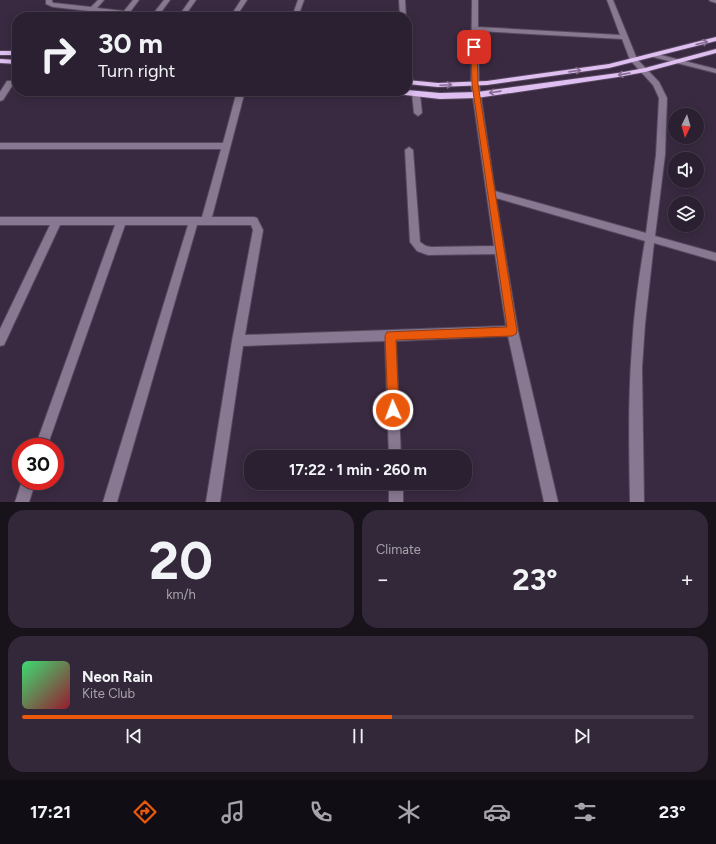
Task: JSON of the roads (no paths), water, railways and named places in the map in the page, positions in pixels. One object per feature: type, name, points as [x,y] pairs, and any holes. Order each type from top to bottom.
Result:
[{"type":"main road","points":[[412,82],[438,85],[475,84],[609,66],[716,40]]},
{"type":"main road","points":[[412,94],[440,96],[477,95],[645,70],[716,51]]},
{"type":"main road","points":[[0,53],[12,54]]},
{"type":"main road","points":[[0,61],[12,62]]},
{"type":"street","points":[[49,0],[48,3],[53,5],[118,12]]},
{"type":"street","points":[[93,9],[101,0]]},
{"type":"street","points":[[127,12],[136,0]]},
{"type":"street","points":[[161,12],[167,0]]},
{"type":"street","points":[[185,12],[193,0]]},
{"type":"street","points":[[237,12],[244,0]]},
{"type":"street","points":[[297,12],[301,0]]},
{"type":"street","points":[[402,0],[403,12]]},
{"type":"street","points":[[475,0],[475,84],[491,193],[512,331],[551,502]]},
{"type":"street","points":[[610,0],[634,60],[645,70],[656,84],[663,98],[651,239],[639,323],[635,414],[637,502]]},
{"type":"street","points":[[474,29],[624,37]]},
{"type":"street","points":[[656,55],[716,70]]},
{"type":"street","points":[[0,98],[10,83]]},
{"type":"street","points":[[416,94],[418,114]]},
{"type":"street","points":[[110,502],[200,220],[226,146],[240,96]]},
{"type":"street","points":[[0,146],[226,146]]},
{"type":"street","points":[[409,150],[415,242],[418,247],[425,250],[434,251],[500,250]]},
{"type":"street","points":[[491,193],[716,257]]},
{"type":"street","points":[[45,438],[122,220]]},
{"type":"street","points":[[0,221],[254,220],[258,230],[238,341],[213,502]]},
{"type":"street","points":[[0,341],[57,221]]},
{"type":"street","points":[[238,341],[512,331]]},
{"type":"street","points":[[390,336],[395,450]]},
{"type":"street","points":[[22,502],[26,490]]},
{"type":"street","points":[[396,490],[396,502]]}]
